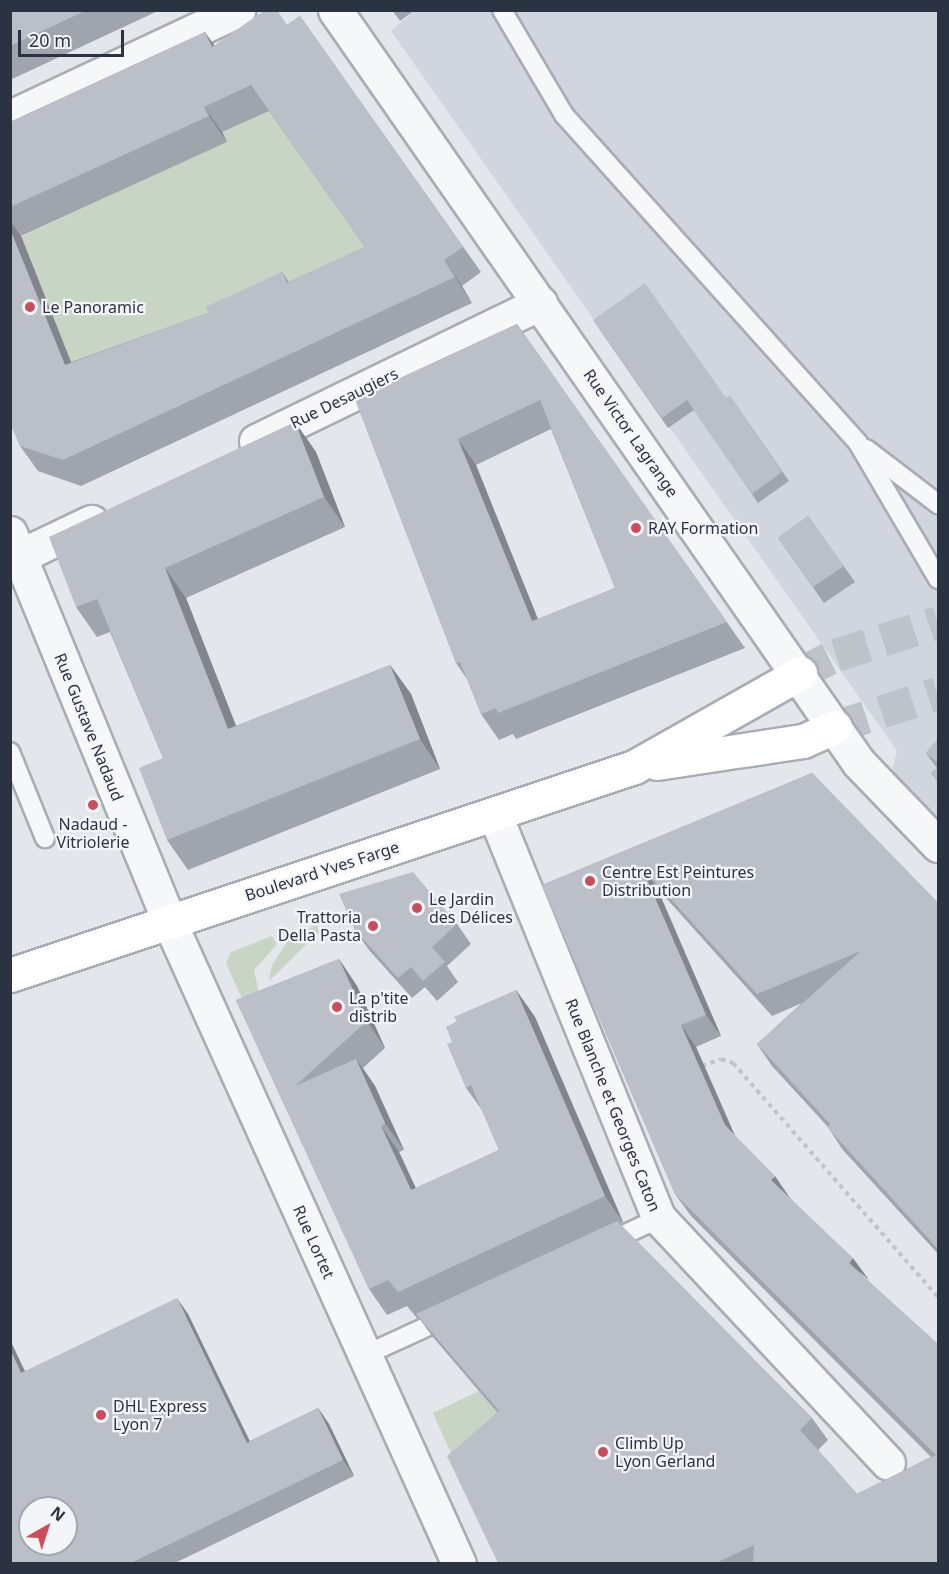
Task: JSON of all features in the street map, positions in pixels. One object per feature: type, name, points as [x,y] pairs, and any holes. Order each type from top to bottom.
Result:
[{"type":"street","points":[[10,117],[238,10]]},
{"type":"street","name":"Rue Victor Lagrange","points":[[335,10],[800,673],[859,763],[939,845]]},
{"type":"street","name":"Rue Desaugiers","points":[[225,456],[540,303]]},
{"type":"street","points":[[15,545],[118,508]]},
{"type":"street","name":"Rue Gustave Nadaud","points":[[15,545],[169,921]]},
{"type":"street","name":"Boulevard Yves Farge","points":[[634,767],[800,673]]},
{"type":"street","name":"Boulevard Yves Farge","points":[[10,975],[634,767],[803,741],[835,727]]},
{"type":"street","name":"Rue Blanche et Georges Caton","points":[[495,815],[659,1218],[888,1463]]},
{"type":"street","name":"Rue Lortet","points":[[169,921],[459,1563]]},
{"type":"lane","points":[[502,10],[564,115],[858,443],[939,504]]},
{"type":"lane","points":[[858,443],[938,579]]},
{"type":"lane","points":[[10,752],[45,838]]},
{"type":"lane","points":[[596,1248],[659,1218]]},
{"type":"lane","points":[[365,1355],[460,1311]]},
{"type":"path","points":[[700,1066],[721,1059],[733,1063],[939,1297]]},
{"type":"shaded area","points":[[415,10],[938,11],[938,820],[892,772],[897,751],[391,31]]},
{"type":"green space","points":[[249,60],[387,278],[356,292],[381,346],[361,355],[333,296],[83,391],[16,239],[226,142],[222,132]]},
{"type":"green space","points":[[317,925],[319,932],[269,981],[272,965],[291,936]]},
{"type":"green space","points":[[272,936],[277,944],[254,970],[259,994],[247,1010],[226,963],[231,952]]},
{"type":"green space","points":[[479,1391],[514,1432],[462,1478],[433,1413]]},
{"type":"building","points":[[10,10],[87,10],[10,46]]},
{"type":"building","points":[[265,10],[277,10],[287,25],[300,16],[463,247],[444,260],[455,277],[63,460],[20,446],[10,422],[10,229],[65,365],[208,313],[206,307],[282,272],[287,283],[365,247],[251,85],[204,107],[209,116],[10,207],[10,122],[205,32],[212,47]]},
{"type":"building","points":[[645,283],[726,398],[730,396],[782,472],[752,494],[687,400],[662,418],[593,320]]},
{"type":"building","points":[[517,324],[727,622],[498,713],[496,708],[481,714],[460,662],[456,663],[355,399]],"holes":[[[540,400],[615,588],[532,621],[458,439]]]},
{"type":"building","points":[[295,422],[324,497],[165,568],[228,729],[390,665],[420,739],[167,840],[139,768],[163,758],[97,599],[76,607],[49,537]]},
{"type":"building","points":[[808,516],[844,566],[813,587],[778,538]]},
{"type":"building","points":[[939,738],[939,764],[926,753]]},
{"type":"building","points":[[939,766],[939,781],[931,773]]},
{"type":"building","points":[[812,773],[939,904],[939,1250],[827,1127],[830,1124],[757,1044],[861,951],[757,994],[641,866],[706,1015],[681,1025],[725,1125],[775,1176],[771,1180],[853,1258],[849,1263],[939,1345],[939,1563],[753,1563],[754,1545],[716,1563],[498,1563],[447,1456],[499,1411],[416,1314],[617,1221],[812,1418],[800,1430],[857,1494],[936,1455],[675,1194],[542,885]]},
{"type":"building","points":[[413,872],[457,924],[432,947],[445,962],[423,981],[411,967],[398,978],[355,930],[339,894]]},
{"type":"building","points":[[339,959],[367,1021],[295,1086],[356,1059],[385,1123],[381,1126],[411,1190],[499,1150],[471,1085],[466,1088],[447,1044],[452,1042],[446,1027],[457,1021],[454,1017],[516,990],[605,1196],[398,1292],[388,1280],[369,1289],[236,1000]]},
{"type":"building","points":[[177,1298],[247,1443],[318,1408],[343,1460],[131,1563],[10,1563],[10,1349],[21,1373]]},
{"type":"tunnel","points":[[800,673],[836,655],[938,622]]},
{"type":"tunnel","points":[[835,727],[938,693]]},
{"type":"place","name":"Le Panoramic","points":[[30,307]]},
{"type":"place","name":"RAY Formation","points":[[636,528]]},
{"type":"place","name":"Nadaud - Vitriolerie","points":[[93,805]]},
{"type":"place","name":"Centre Est Peintures Distribution","points":[[590,881]]},
{"type":"place","name":"Le Jardin des Délices","points":[[417,908]]},
{"type":"place","name":"Trattoria Della Pasta","points":[[373,926]]},
{"type":"place","name":"La p'tite distrib","points":[[337,1007]]},
{"type":"place","name":"DHL Express Lyon 7","points":[[101,1415]]},
{"type":"place","name":"Climb Up Lyon Gerland","points":[[603,1452]]}]
